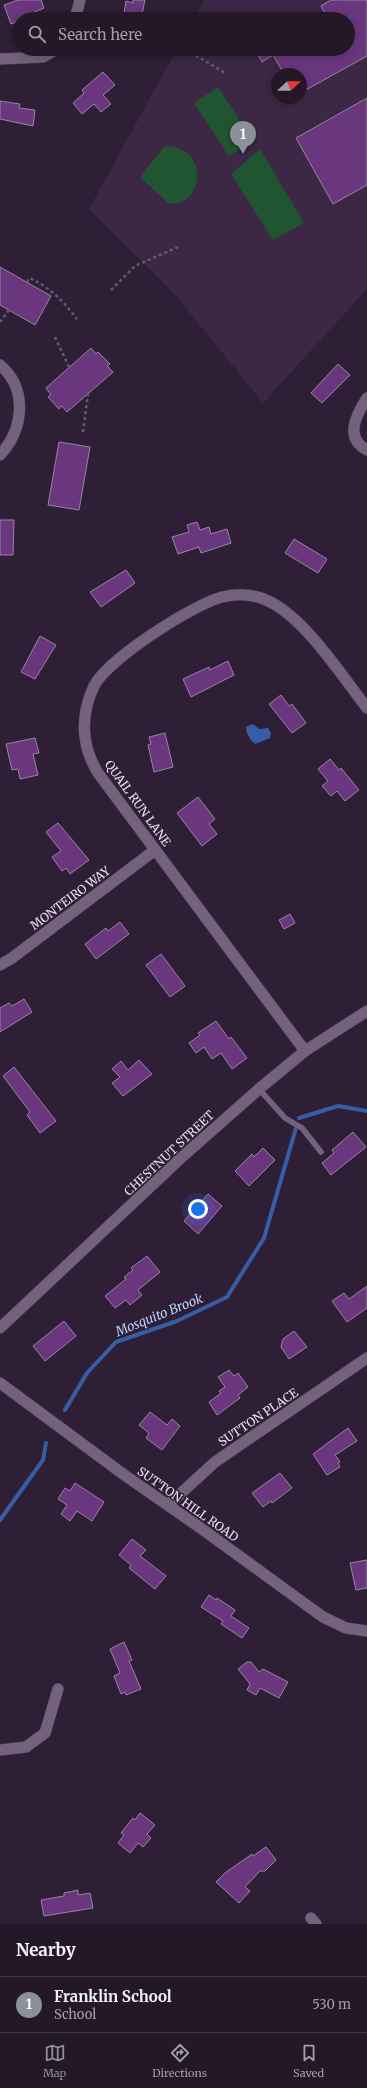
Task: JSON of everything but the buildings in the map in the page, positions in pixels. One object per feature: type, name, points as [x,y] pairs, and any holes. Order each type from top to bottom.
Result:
[{"type":"street","points":[[77,12],[80,0]]},
{"type":"street","points":[[0,59],[45,56]]},
{"type":"street","points":[[0,365],[10,375],[16,386],[20,412],[17,426],[0,455]]},
{"type":"street","points":[[363,447],[354,438],[354,426],[356,416],[367,398]]},
{"type":"street","name":"QUAIL RUN LANE","points":[[305,1051],[98,773],[91,761],[84,733],[84,717],[95,685],[110,667],[138,645],[207,603],[232,595],[249,595],[262,598],[279,606],[296,618],[367,708]]},
{"type":"street","name":"MONTEIRO WAY","points":[[0,965],[12,958],[155,850]]},
{"type":"street","name":"CHESTNUT STREET","points":[[0,1328],[182,1157],[259,1089],[305,1051],[367,1011]]},
{"type":"street","name":"SUTTON PLACE","points":[[168,1505],[215,1462],[367,1358]]},
{"type":"street","name":"SUTTON HILL ROAD","points":[[0,1383],[123,1474],[323,1617],[346,1628],[367,1631]]},
{"type":"street","points":[[0,1750],[26,1747],[45,1733],[58,1689]]},
{"type":"lane","points":[[259,1089],[285,1118],[302,1128],[321,1152]]},
{"type":"path","points":[[197,56],[225,73]]},
{"type":"path","points":[[111,290],[135,266],[178,247]]},
{"type":"path","points":[[27,282],[29,278],[34,280],[58,296],[77,319]]},
{"type":"path","points":[[0,322],[9,310]]},
{"type":"path","points":[[55,337],[69,367]]},
{"type":"path","points":[[83,432],[88,394]]},
{"type":"shaded area","points":[[204,0],[367,0],[367,289],[263,403],[173,292],[89,209],[173,56],[355,56],[355,12],[198,12]]},
{"type":"green space","points":[[218,87],[253,141],[229,156],[194,103]]},
{"type":"green space","points":[[165,146],[180,149],[190,156],[196,166],[197,177],[195,188],[189,197],[180,202],[168,203],[140,177]]},
{"type":"green space","points":[[260,149],[304,223],[273,240],[231,174]]},
{"type":"water","points":[[253,724],[259,729],[268,728],[271,733],[270,738],[255,744],[251,740],[246,729],[246,727]]},
{"type":"waterway","name":"Mosquito Brook","points":[[299,1118],[338,1106],[367,1111]]},
{"type":"waterway","name":"Mosquito Brook","points":[[65,1410],[87,1373],[116,1342],[177,1321],[227,1297],[264,1238],[296,1128]]},
{"type":"waterway","name":"Mosquito Brook","points":[[0,1520],[43,1460],[46,1443]]},
{"type":"place","name":"Franklin School","points":[[243,154]]}]
